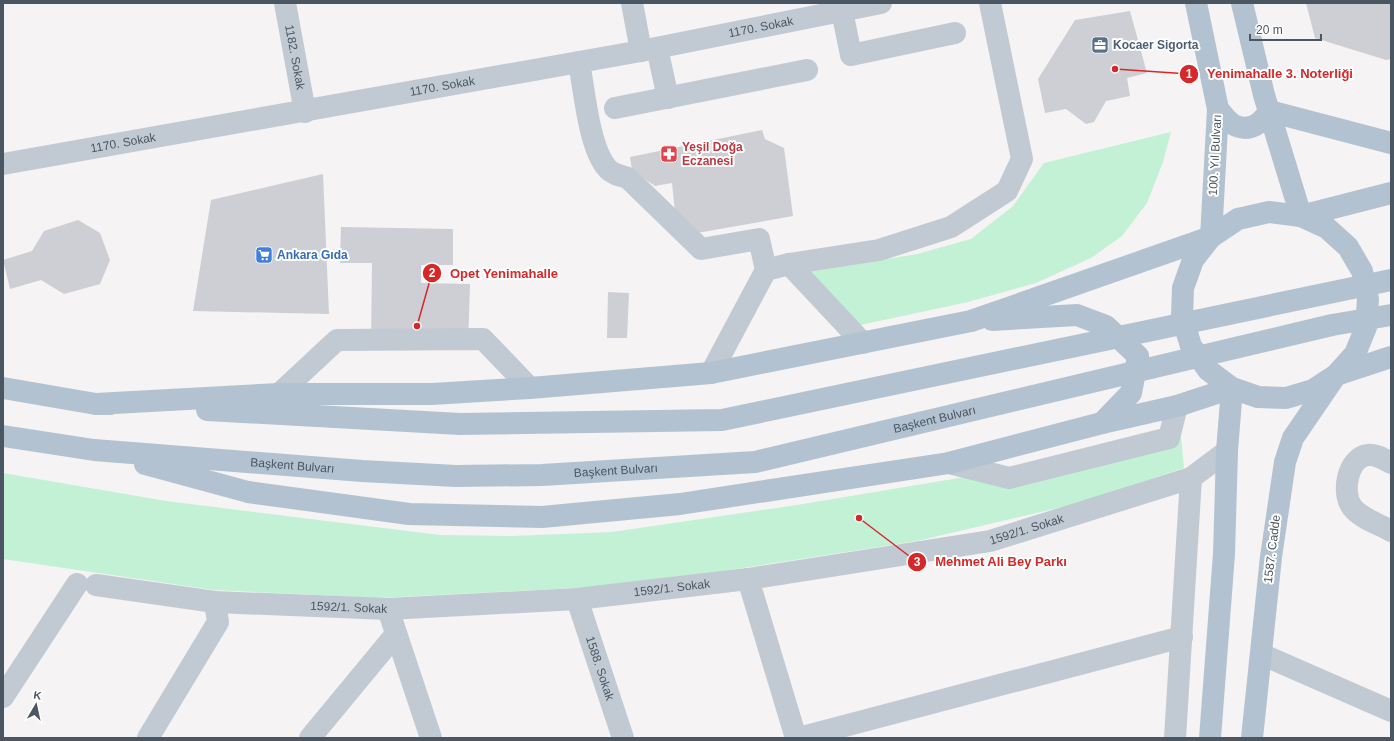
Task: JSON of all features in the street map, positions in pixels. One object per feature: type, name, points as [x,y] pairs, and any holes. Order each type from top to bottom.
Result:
[{"type":"main road","name":"100. Yıl Bulvarı","points":[[1196,3],[1218,109],[1211,237]]},
{"type":"main road","points":[[1242,3],[1269,111],[1301,216]]},
{"type":"main road","points":[[1218,109],[1234,125],[1251,128],[1263,121],[1269,111]]},
{"type":"main road","points":[[1269,111],[1391,143]]},
{"type":"main road","points":[[1301,216],[1391,193]]},
{"type":"main road","points":[[96,404],[280,394],[432,394],[530,388],[711,373],[971,320],[1211,237],[1238,219],[1269,212],[1301,216],[1327,228],[1348,247],[1362,271],[1368,299],[1366,327],[1355,354],[1336,375],[1313,390],[1286,398],[1258,397],[1232,388],[1208,370],[1191,346],[1182,317],[1183,288],[1193,260],[1211,237]]},
{"type":"main road","points":[[3,388],[96,404],[460,424],[722,420],[1391,280]]},
{"type":"main road","name":"Başkent Bulvarı","points":[[3,436],[94,450],[362,471],[456,476],[542,475],[755,462],[1332,325],[1391,314]]},
{"type":"main road","points":[[971,320],[1014,320],[1077,315],[1106,326],[1138,356],[1131,393],[1102,423]]},
{"type":"main road","points":[[1336,375],[1391,357]]},
{"type":"main road","name":"1587. Cadde","points":[[1252,738],[1271,557],[1285,462],[1293,438],[1336,375]]},
{"type":"main road","points":[[94,450],[248,492],[409,514],[542,517],[680,504],[949,463],[1102,423],[1177,406],[1232,388]]},
{"type":"main road","points":[[1210,738],[1224,554],[1227,451],[1232,388]]},
{"type":"street","name":"1182. Sokak","points":[[285,3],[305,112]]},
{"type":"street","points":[[632,3],[668,98]]},
{"type":"street","name":"1170. Sokak","points":[[3,164],[305,112],[579,62],[881,3]]},
{"type":"street","points":[[766,270],[789,264],[879,250],[951,227],[1006,191],[1022,159],[990,3]]},
{"type":"street","points":[[842,11],[851,55],[955,33]]},
{"type":"street","points":[[579,62],[596,151],[607,168],[615,174],[628,178],[701,249],[759,239],[766,270],[711,373]]},
{"type":"street","points":[[615,108],[808,70]]},
{"type":"street","points":[[789,264],[863,343]]},
{"type":"street","points":[[280,394],[337,340],[483,339],[530,388]]},
{"type":"street","points":[[949,463],[1009,478],[1169,438],[1177,406]]},
{"type":"street","name":"1592/1. Sokak","points":[[3,697],[87,584],[215,602],[388,609],[577,599],[748,579],[990,541],[1191,478],[1227,451]]},
{"type":"street","points":[[1391,463],[1373,455],[1361,457],[1357,460],[1348,478],[1346,490],[1347,498],[1357,512],[1391,531]]},
{"type":"street","points":[[1175,738],[1191,478]]},
{"type":"street","points":[[748,579],[796,738]]},
{"type":"street","name":"1588. Sokak","points":[[577,599],[623,738]]},
{"type":"street","points":[[148,738],[218,622],[215,602]]},
{"type":"street","points":[[388,609],[431,738]]},
{"type":"street","points":[[310,738],[396,634]]},
{"type":"street","points":[[799,738],[1182,637]]},
{"type":"street","points":[[1261,654],[1391,711]]},
{"type":"green space","points":[[1171,132],[1163,162],[1147,203],[1122,236],[1091,258],[1036,283],[968,302],[851,327],[810,272],[917,254],[971,239],[1013,206],[1044,163]]},
{"type":"green space","points":[[1181,436],[1184,468],[1075,504],[917,541],[633,585],[379,598],[214,590],[3,559],[3,473],[166,501],[440,535],[513,536],[612,532],[797,505],[953,479]]},
{"type":"building","points":[[1306,3],[1390,3],[1391,59],[1386,60],[1315,38]]},
{"type":"building","points":[[1130,11],[1147,73],[1127,78],[1130,96],[1106,101],[1094,122],[1086,124],[1066,109],[1045,113],[1038,79],[1075,20]]},
{"type":"building","points":[[762,130],[765,139],[784,148],[793,216],[697,233],[675,213],[672,183],[655,186],[632,170],[630,157]]},
{"type":"building","name":"Ankara Gıda","points":[[323,174],[329,314],[193,311],[211,200]]},
{"type":"building","points":[[78,220],[100,233],[110,260],[100,284],[64,294],[41,280],[10,289],[3,260],[32,251],[44,231]]},
{"type":"building","points":[[341,227],[453,229],[453,265],[421,265],[421,283],[470,284],[468,347],[371,345],[372,263],[340,263]]},
{"type":"building","points":[[608,292],[629,293],[627,338],[607,338]]},
{"type":"place","name":"Kocaer Sigorta","points":[[1100,45]]},
{"type":"place","name":"Yenimahalle 3. Noterliği","points":[[1115,69]]},
{"type":"place","name":"Yeşil Doğa Eczanesi","points":[[669,154]]},
{"type":"place","name":"Ankara Gıda","points":[[264,255]]},
{"type":"place","name":"Opet Yenimahalle","points":[[417,326]]},
{"type":"place","name":"Mehmet Ali Bey Parkı","points":[[859,518]]}]
